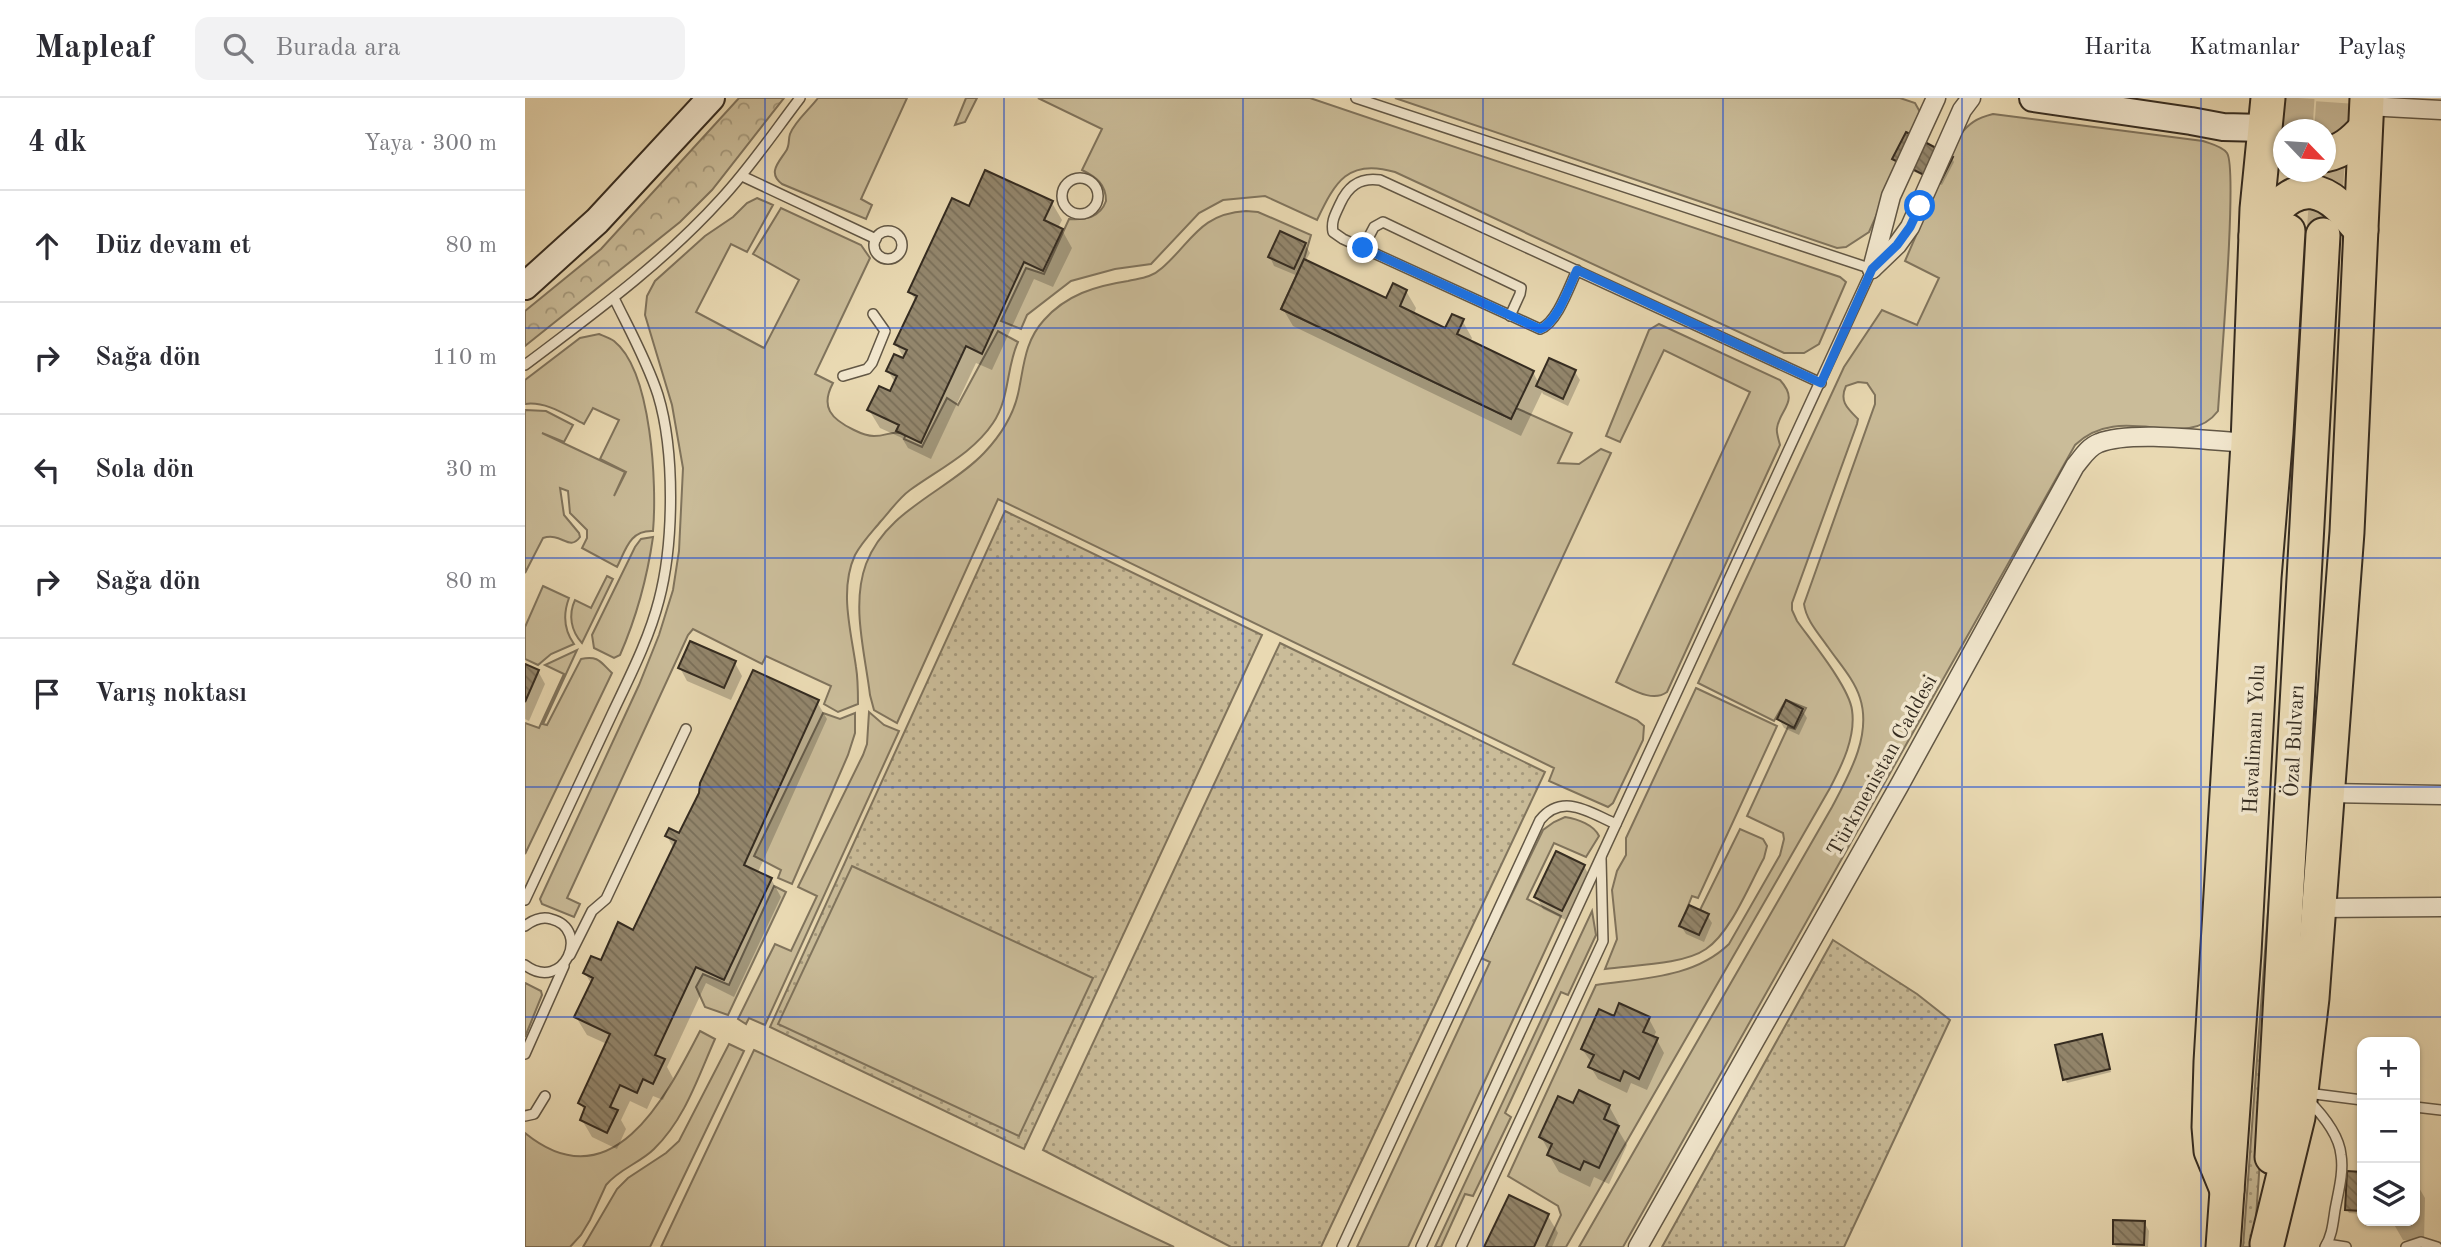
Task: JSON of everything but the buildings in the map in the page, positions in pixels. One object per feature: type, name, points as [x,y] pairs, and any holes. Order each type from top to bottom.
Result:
[{"type":"highway","points":[[2336,152],[2354,142],[2366,111]]},
{"type":"highway","points":[[2267,1246],[2301,1093],[2319,908],[2347,532],[2366,111]]},
{"type":"highway","points":[[2227,1190],[2211,1151],[2210,1088],[2248,443],[2256,236],[2272,124]]},
{"type":"highway","points":[[2256,236],[2278,205],[2287,197],[2299,193],[2323,195],[2340,207],[2361,230]]},
{"type":"highway","name":"Havalimanı Yolu","points":[[2222,1247],[2244,953],[2264,578],[2288,231]]},
{"type":"highway","name":"Özal Bulvarı","points":[[2267,1246],[2323,235]]},
{"type":"street","points":[[525,286],[597,221],[711,98]]},
{"type":"street","points":[[1872,269],[1891,196],[1936,98]]},
{"type":"street","points":[[1872,269],[1897,245],[1910,227],[1957,122],[1971,98]]},
{"type":"street","points":[[2033,98],[2223,127],[2272,124]]},
{"type":"street","points":[[2366,111],[2441,110]]},
{"type":"street","name":"Türkmenistan Caddesi","points":[[1638,1247],[1893,798],[2075,466],[2097,444],[2136,437],[2248,443]]},
{"type":"street","points":[[2328,793],[2441,795]]},
{"type":"street","points":[[2319,908],[2441,907]]},
{"type":"lane","points":[[525,365],[614,298],[673,248],[742,176],[800,98]]},
{"type":"lane","points":[[1356,98],[1872,269],[1421,1247]]},
{"type":"lane","points":[[742,176],[876,239]]},
{"type":"lane","points":[[1080,178],[1091,182],[1097,192],[1096,204],[1088,212],[1072,212],[1063,198],[1065,188],[1068,183],[1080,178]]},
{"type":"lane","points":[[1577,270],[1553,319],[1540,329],[1363,248],[1333,232],[1332,222],[1345,193],[1352,185],[1372,179],[1380,180],[1577,270],[1821,383]]},
{"type":"lane","points":[[1363,248],[1374,227],[1383,222],[1521,288],[1510,316]]},
{"type":"lane","points":[[525,900],[642,649],[660,598],[667,558],[669,471],[658,395],[614,298]]},
{"type":"lane","points":[[843,376],[867,369],[872,363],[885,331],[873,314]]},
{"type":"lane","points":[[525,1054],[591,911],[606,900],[686,729]]},
{"type":"lane","points":[[1342,1247],[1540,820],[1555,807],[1566,805],[1616,824]]},
{"type":"lane","points":[[1461,1247],[1603,941],[1601,857]]},
{"type":"lane","points":[[525,926],[539,918],[547,918],[562,924],[571,939],[568,958],[553,971],[538,972],[525,965]]},
{"type":"lane","points":[[2301,1093],[2357,1099]]},
{"type":"lane","points":[[2301,1093],[2322,1114],[2333,1132],[2341,1155],[2339,1191],[2330,1239],[2326,1245],[2346,1247]]},
{"type":"lane","points":[[525,1116],[534,1114],[545,1096]]},
{"type":"lane","points":[[2420,1108],[2441,1110]]},
{"type":"lane","points":[[2406,1247],[2421,1242],[2437,1247]]},
{"type":"green space","points":[[739,98],[784,98],[712,190],[680,222],[525,346],[525,311],[601,249]]},
{"type":"green space","points":[[818,98],[907,98],[861,199],[872,205],[866,219],[782,184],[775,176],[776,167],[787,149],[792,129]]},
{"type":"green space","points":[[966,98],[977,98],[965,122],[955,125]]},
{"type":"green space","points":[[1038,98],[1310,98],[1840,277],[1846,282],[1819,344],[1804,353],[1784,353],[1395,172],[1366,168],[1354,171],[1337,184],[1317,220],[1265,196],[1223,200],[1199,213],[1151,264],[1115,269],[1071,281],[1027,315],[1021,329],[1001,321],[1026,268],[1044,274],[1069,219],[1091,217],[1100,211],[1106,201],[1099,182],[1082,170],[1102,129]]},
{"type":"green space","points":[[1395,98],[1900,98],[1915,103],[1920,112],[1919,120],[1869,232],[1846,247],[1837,248]]},
{"type":"green space","points":[[1993,114],[2203,141],[2227,153],[2230,167],[2230,233],[2218,411],[2205,423],[2189,428],[2112,427],[2093,432],[2075,445],[1623,1247],[1579,1247],[1832,807],[1857,754],[1863,726],[1860,698],[1850,678],[1810,621],[1804,604],[1875,404],[1875,395],[1867,383],[1858,382],[1846,386],[1844,400],[1858,419],[1857,424],[1792,603],[1792,610],[1837,677],[1849,700],[1853,720],[1847,750],[1830,788],[1566,1247],[1546,1247],[1561,1215],[1558,1206],[1508,1176],[1596,985],[1667,975],[1700,964],[1715,955],[1729,944],[1780,855],[1783,833],[1747,816],[1788,727],[1795,729],[1806,708],[1786,700],[1774,721],[1698,683],[1844,367],[1882,310],[1917,325],[1939,278],[1905,261],[1959,136],[1974,122]]},
{"type":"green space","points":[[757,198],[773,205],[747,252],[731,244],[696,312],[764,348],[799,280],[753,254],[781,208],[861,245],[870,258],[815,374],[833,383],[829,391],[828,406],[834,417],[856,431],[879,436],[906,434],[904,439],[922,447],[947,398],[958,405],[998,331],[1018,342],[1002,403],[985,434],[966,452],[902,497],[855,555],[850,568],[847,596],[858,704],[838,712],[824,704],[831,686],[766,656],[762,664],[693,629],[567,898],[580,904],[574,917],[542,904],[540,899],[639,685],[659,635],[673,590],[679,551],[683,468],[672,405],[645,315],[647,296],[655,281],[705,236]]},
{"type":"green space","points":[[1258,212],[1311,235],[1304,259],[1281,309],[1511,419],[1516,408],[1572,433],[1558,463],[1579,464],[1601,449],[1611,453],[1513,664],[1637,720],[1644,726],[1643,740],[1613,803],[1608,807],[1549,781],[1554,768],[998,499],[897,723],[874,710],[859,612],[862,580],[875,545],[903,515],[969,466],[995,440],[1016,402],[1032,337],[1053,311],[1082,293],[1154,274],[1207,223],[1230,213]]},
{"type":"green space","points":[[2304,235],[2313,235],[2294,667],[2254,1247],[2243,1247],[2286,670],[2292,456]]},
{"type":"green space","points":[[1659,324],[1780,380],[1786,388],[1789,400],[1777,428],[1780,445],[1667,692],[1648,696],[1616,682],[1750,392],[1664,350],[1620,442],[1606,436],[1649,330]]},
{"type":"green space","points":[[599,334],[614,341],[627,356],[637,377],[644,402],[654,487],[653,531],[634,537],[617,567],[582,548],[587,538],[587,530],[570,513],[568,491],[560,488],[564,515],[580,537],[572,543],[555,537],[543,538],[525,573],[525,410],[546,411],[573,425],[564,442],[542,433],[625,472],[614,496],[626,472],[600,459],[619,420],[593,408],[584,424],[548,407],[525,404],[525,380],[580,338]]},
{"type":"green space","points":[[1005,511],[1262,635],[1024,1149],[770,1027]]},
{"type":"green space","points":[[653,537],[636,612],[620,655],[614,658],[594,648],[592,635],[635,547],[641,539]]},
{"type":"green space","points":[[607,576],[613,579],[582,643],[572,623],[575,600],[591,608]]},
{"type":"green space","points":[[543,586],[569,598],[565,622],[574,644],[551,654],[538,665],[525,659],[525,627]]},
{"type":"green space","points":[[1280,643],[1545,772],[1321,1247],[1231,1247],[1043,1150]]},
{"type":"green space","points":[[577,650],[543,724],[547,725],[581,659],[596,659],[612,673],[525,854],[525,723],[539,728],[564,674],[545,665]]},
{"type":"green space","points":[[1696,688],[1777,726],[1698,898],[1692,896],[1680,926],[1708,914],[1700,910],[1740,829],[1763,839],[1767,846],[1764,858],[1731,920],[1706,949],[1684,958],[1657,964],[1605,969],[1617,939],[1612,890],[1617,871],[1626,855],[1626,838]]},
{"type":"green space","points":[[869,712],[884,725],[899,731],[765,1025],[749,1018],[746,1024],[738,1019],[775,944],[791,951],[817,896],[798,887],[863,755],[867,744]]},
{"type":"green space","points":[[823,713],[840,719],[855,713],[855,733],[792,884],[778,878],[781,870],[754,856]]},
{"type":"green space","points":[[1565,817],[1585,823],[1599,836],[1586,857],[1554,843],[1527,899],[1561,916],[1408,1247],[1357,1247],[1490,962],[1481,958],[1543,830]]},
{"type":"green space","points":[[852,866],[1093,978],[1019,1136],[778,1024]]},
{"type":"green space","points":[[774,886],[786,892],[728,1015],[705,1007],[696,987],[703,974],[729,985]]},
{"type":"green space","points":[[1592,911],[1596,935],[1568,995],[1561,992],[1505,1113],[1511,1117],[1473,1196],[1465,1194],[1441,1247],[1435,1247]]},
{"type":"green space","points":[[1833,940],[1917,994],[1950,1020],[1844,1247],[1662,1247]]},
{"type":"green space","points":[[525,983],[541,991],[542,995],[525,1037]]},
{"type":"green space","points":[[700,1031],[715,1039],[690,1097],[665,1137],[648,1154],[606,1185],[590,1220],[570,1247],[525,1247],[525,1133],[556,1152],[584,1156],[610,1149],[632,1133],[653,1111],[671,1085]]},
{"type":"green space","points":[[729,1044],[744,1051],[650,1247],[583,1247],[617,1189],[679,1141]]},
{"type":"green space","points":[[754,1050],[1174,1247],[661,1247]]},
{"type":"tunnel","points":[[2297,119],[2298,98]]},
{"type":"tunnel","points":[[2323,235],[2333,98]]},
{"type":"route","points":[[1363,248],[1540,329],[1553,319],[1577,270],[1821,383],[1872,269],[1897,245],[1920,206]]}]
